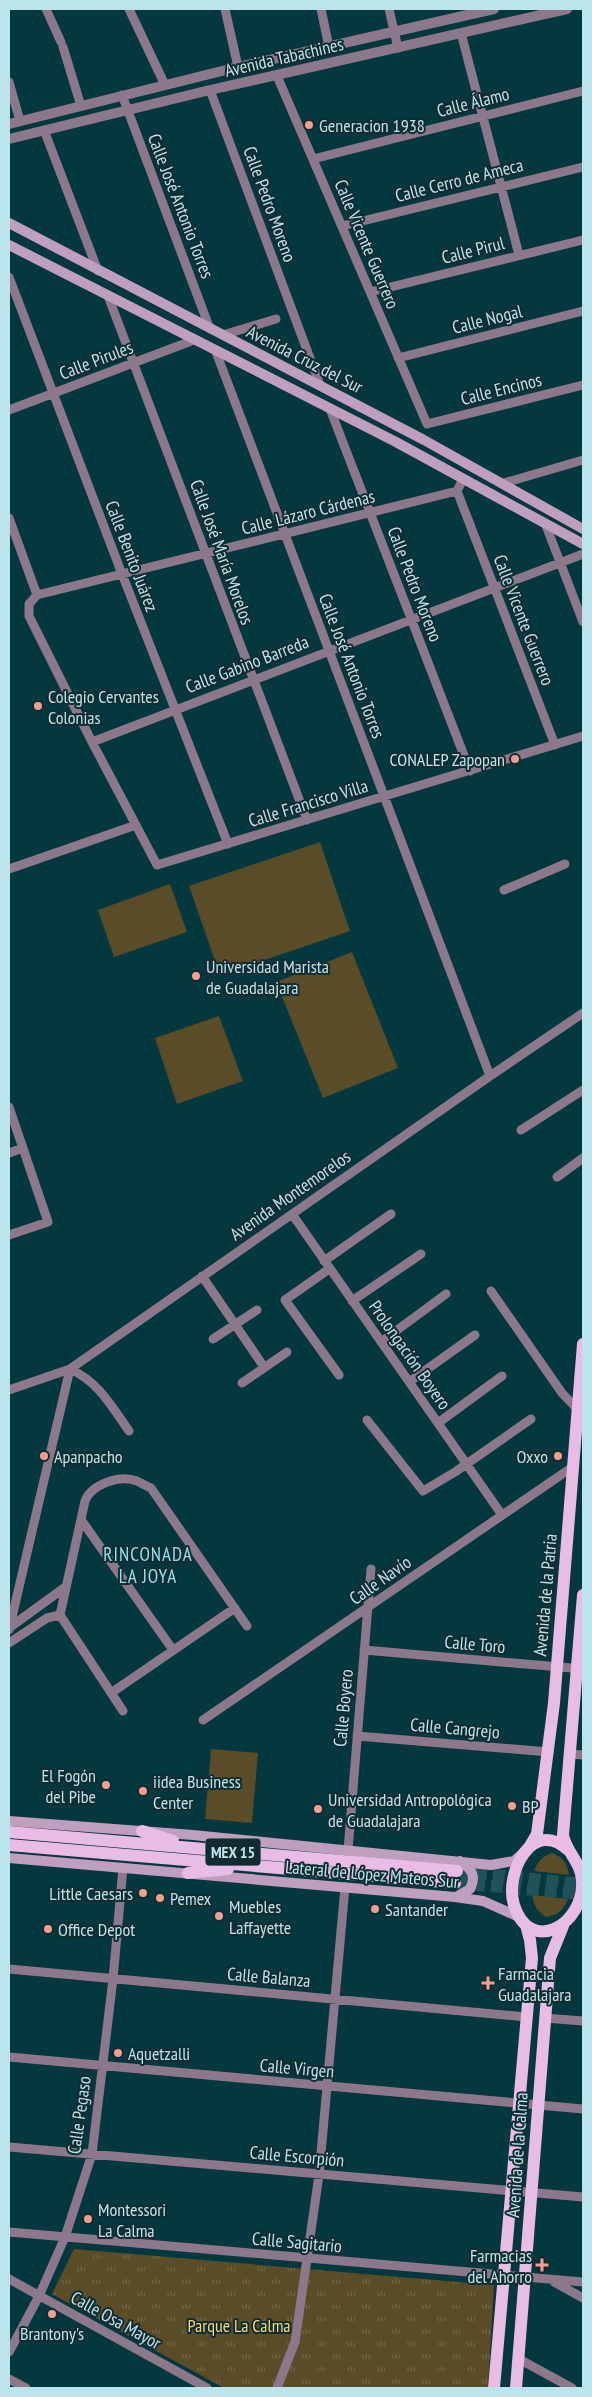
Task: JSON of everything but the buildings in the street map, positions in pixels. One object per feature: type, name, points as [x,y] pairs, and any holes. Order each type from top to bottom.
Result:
[{"type":"main road","name":"Avenida Cruz del Sur","points":[[9,224],[424,440],[583,528]]},
{"type":"main road","name":"Avenida Cruz del Sur","points":[[9,245],[216,352],[330,408],[583,544]]},
{"type":"main road","name":"Avenida de la Patria","points":[[526,1850],[537,1834],[549,1752],[574,1466],[581,1407],[583,1344]]},
{"type":"main road","points":[[566,1923],[577,1909],[582,1880],[580,1868],[570,1852],[563,1835],[577,1754],[575,1706],[580,1669],[583,1595]]},
{"type":"main road","points":[[554,1703],[564,1698],[572,1701],[575,1706]]},
{"type":"main road","name":"Lateral de López Mateos Sur","points":[[9,1821],[348,1850],[457,1871],[514,1861],[526,1850]]},
{"type":"main road","points":[[142,1831],[200,1849]]},
{"type":"main road","name":"MEX 15","points":[[9,1832],[457,1871]]},
{"type":"main road","points":[[583,1863],[562,1845],[548,1840],[526,1850],[513,1878],[512,1894],[522,1921],[535,1930],[549,1931],[583,1912]]},
{"type":"main road","name":"MEX 15","points":[[9,1845],[258,1866],[457,1871]]},
{"type":"main road","name":"Lateral de López Mateos Sur","points":[[9,1858],[455,1897],[483,1901],[522,1921]]},
{"type":"main road","points":[[188,1873],[258,1866]]},
{"type":"main road","points":[[455,1897],[470,1888],[474,1877],[471,1869],[457,1871]]},
{"type":"main road","name":"Avenida de la Calma","points":[[494,2388],[532,1958],[531,1944],[522,1921]]},
{"type":"main road","name":"Avenida de la Calma","points":[[516,2388],[550,1958],[566,1923]]},
{"type":"main road","points":[[522,2081],[540,2082]]},
{"type":"street","points":[[46,9],[62,44],[82,106]]},
{"type":"street","points":[[129,9],[165,85]]},
{"type":"street","points":[[225,9],[238,67]]},
{"type":"street","points":[[321,9],[329,47]]},
{"type":"street","points":[[389,9],[398,48]]},
{"type":"street","name":"Avenida Tabachines","points":[[9,124],[238,67],[395,32],[456,13],[494,9]]},
{"type":"street","name":"Avenida Tabachines","points":[[9,139],[210,90],[567,9]]},
{"type":"street","points":[[461,33],[519,255]]},
{"type":"street","name":"Calle Vicente Guerrero","points":[[277,76],[427,424]]},
{"type":"street","points":[[9,82],[20,121]]},
{"type":"street","name":"Calle Pedro Moreno","points":[[210,90],[320,385]]},
{"type":"street","name":"Calle Álamo","points":[[313,159],[583,91]]},
{"type":"street","name":"Calle José Antonio Torres","points":[[122,95],[210,329]]},
{"type":"street","points":[[44,130],[98,271]]},
{"type":"street","name":"Calle Cerro de Ameca","points":[[342,226],[583,167]]},
{"type":"street","name":"Calle Pirul","points":[[370,292],[583,240]]},
{"type":"street","name":"Calle Benito Juárez","points":[[9,277],[174,710],[228,844]]},
{"type":"street","name":"Calle José María Morelos","points":[[108,296],[252,680],[307,820]]},
{"type":"street","name":"Calle Nogal","points":[[398,358],[583,311]]},
{"type":"street","points":[[223,335],[276,319]]},
{"type":"street","name":"Calle Pirules","points":[[9,410],[194,340]]},
{"type":"street","name":"Calle José Antonio Torres","points":[[216,352],[490,1076]]},
{"type":"street","name":"Calle Encinos","points":[[427,424],[583,385]]},
{"type":"street","name":"Calle Pedro Moreno","points":[[330,408],[470,771]]},
{"type":"street","points":[[424,440],[427,424]]},
{"type":"street","points":[[504,483],[583,460]]},
{"type":"street","points":[[456,491],[463,479]]},
{"type":"street","name":"Calle Vicente Guerrero","points":[[456,491],[555,745]]},
{"type":"street","name":"Calle Lázaro Cárdenas","points":[[37,595],[456,491]]},
{"type":"street","points":[[9,518],[37,595],[31,600],[28,608],[29,616],[136,825],[9,869]]},
{"type":"street","points":[[546,523],[583,622]]},
{"type":"street","name":"Calle Gabino Barreda","points":[[92,742],[583,554]]},
{"type":"street","name":"Calle Francisco Villa","points":[[136,825],[157,865],[583,736]]},
{"type":"street","points":[[504,890],[566,864]]},
{"type":"street","name":"Avenida Montemorelos","points":[[9,1390],[70,1370],[202,1276],[583,1013]]},
{"type":"street","points":[[521,1130],[583,1090]]},
{"type":"street","points":[[9,1107],[48,1222],[9,1235]]},
{"type":"street","points":[[9,1153],[23,1148]]},
{"type":"street","points":[[557,1177],[583,1158]]},
{"type":"street","name":"Prolongación Boyero","points":[[292,1214],[502,1515]]},
{"type":"street","points":[[339,1375],[286,1300],[391,1214]]},
{"type":"street","points":[[352,1301],[420,1254]]},
{"type":"street","points":[[202,1276],[264,1367]]},
{"type":"street","points":[[491,1291],[562,1393],[581,1407]]},
{"type":"street","points":[[381,1342],[446,1294]]},
{"type":"street","points":[[213,1340],[256,1310]]},
{"type":"street","points":[[409,1382],[475,1335]]},
{"type":"street","points":[[242,1383],[286,1352]]},
{"type":"street","points":[[9,1629],[70,1370],[83,1375],[96,1384],[130,1431]]},
{"type":"street","points":[[438,1423],[502,1376]]},
{"type":"street","points":[[367,1420],[423,1491],[467,1464],[531,1420]]},
{"type":"street","name":"Calle Navío","points":[[203,1720],[368,1609],[574,1466]]},
{"type":"street","points":[[123,1711],[60,1615],[64,1588],[82,1521],[85,1501],[88,1494],[94,1488],[125,1479],[135,1480],[151,1488],[247,1626]]},
{"type":"street","points":[[82,1521],[173,1650]]},
{"type":"street","name":"Calle Boyero","points":[[348,1850],[371,1569]]},
{"type":"street","points":[[9,1629],[64,1588]]},
{"type":"street","points":[[111,1693],[235,1608]]},
{"type":"street","points":[[9,1643],[47,1618],[60,1615]]},
{"type":"street","name":"Calle Toro","points":[[364,1650],[580,1669]]},
{"type":"street","name":"Calle Cangrejo","points":[[357,1736],[549,1752]]},
{"type":"street","name":"Calle Pegaso","points":[[9,2352],[39,2296],[65,2237],[92,2154],[113,1979],[123,1868]]},
{"type":"street","points":[[277,2388],[295,2342],[319,2174],[345,1887]]},
{"type":"street","name":"Calle Balanza","points":[[9,1969],[526,2017]]},
{"type":"street","points":[[545,2018],[583,2021]]},
{"type":"street","name":"Calle Virgen","points":[[9,2057],[583,2109]]},
{"type":"street","name":"Calle Escorpión","points":[[9,2147],[583,2198]]},
{"type":"street","name":"Calle Sagitario","points":[[9,2232],[583,2282]]},
{"type":"street","name":"Calle Osa Mayor","points":[[9,2279],[207,2388]]},
{"type":"street","points":[[550,2279],[583,2298]]},
{"type":"street","points":[[519,2359],[572,2388]]},
{"type":"street","points":[[9,2379],[26,2388]]},
{"type":"green space","points":[[320,842],[350,931],[220,975],[189,886]]},
{"type":"green space","points":[[170,884],[187,932],[114,957],[98,910]]},
{"type":"green space","points":[[352,952],[398,1068],[323,1098],[276,982]]},
{"type":"green space","points":[[219,1016],[243,1081],[177,1104],[155,1038]]},
{"type":"green space","points":[[211,1749],[258,1753],[252,1823],[205,1819]]},
{"type":"green space","points":[[552,1853],[564,1861],[569,1875],[534,1871],[541,1860]]},
{"type":"green space","points":[[532,1895],[568,1899],[560,1911],[546,1917],[536,1908]]},
{"type":"green space","name":"Parque La Calma","points":[[74,2249],[494,2285],[488,2388],[224,2388],[52,2294]]},
{"type":"tunnel","points":[[457,1871],[583,1884]]},
{"type":"tunnel","points":[[455,1883],[583,1894]]},
{"type":"place","name":"Generacion 1938","points":[[309,125]]},
{"type":"place","name":"Colegio Cervantes Colonias","points":[[38,706]]},
{"type":"place","name":"CONALEP Zapopan","points":[[515,759]]},
{"type":"place","name":"Universidad Marista de Guadalajara","points":[[196,976]]},
{"type":"place","name":"Apanpacho","points":[[44,1456]]},
{"type":"place","name":"Oxxo","points":[[558,1456]]},
{"type":"place","name":"El Fogón del Pibe","points":[[106,1785]]},
{"type":"place","name":"iidea Business Center","points":[[143,1791]]},
{"type":"place","name":"BP","points":[[512,1806]]},
{"type":"place","name":"Universidad Antropológica de Guadalajara","points":[[318,1809]]},
{"type":"place","name":"Little Caesars","points":[[143,1893]]},
{"type":"place","name":"Pemex","points":[[160,1898]]},
{"type":"place","name":"Santander","points":[[375,1909]]},
{"type":"place","name":"Muebles Laffayette","points":[[219,1916]]},
{"type":"place","name":"Office Depot","points":[[48,1929]]},
{"type":"place","name":"Farmacia Guadalajara","points":[[488,1983]]},
{"type":"place","name":"Aquetzalli","points":[[118,2053]]},
{"type":"place","name":"Montessori La Calma","points":[[88,2219]]},
{"type":"place","name":"Farmacias del Ahorro","points":[[542,2265]]},
{"type":"place","name":"Brantony's","points":[[52,2314]]},
{"type":"district","name":"RINCONADA LA JOYA","points":[[148,1565]]}]
